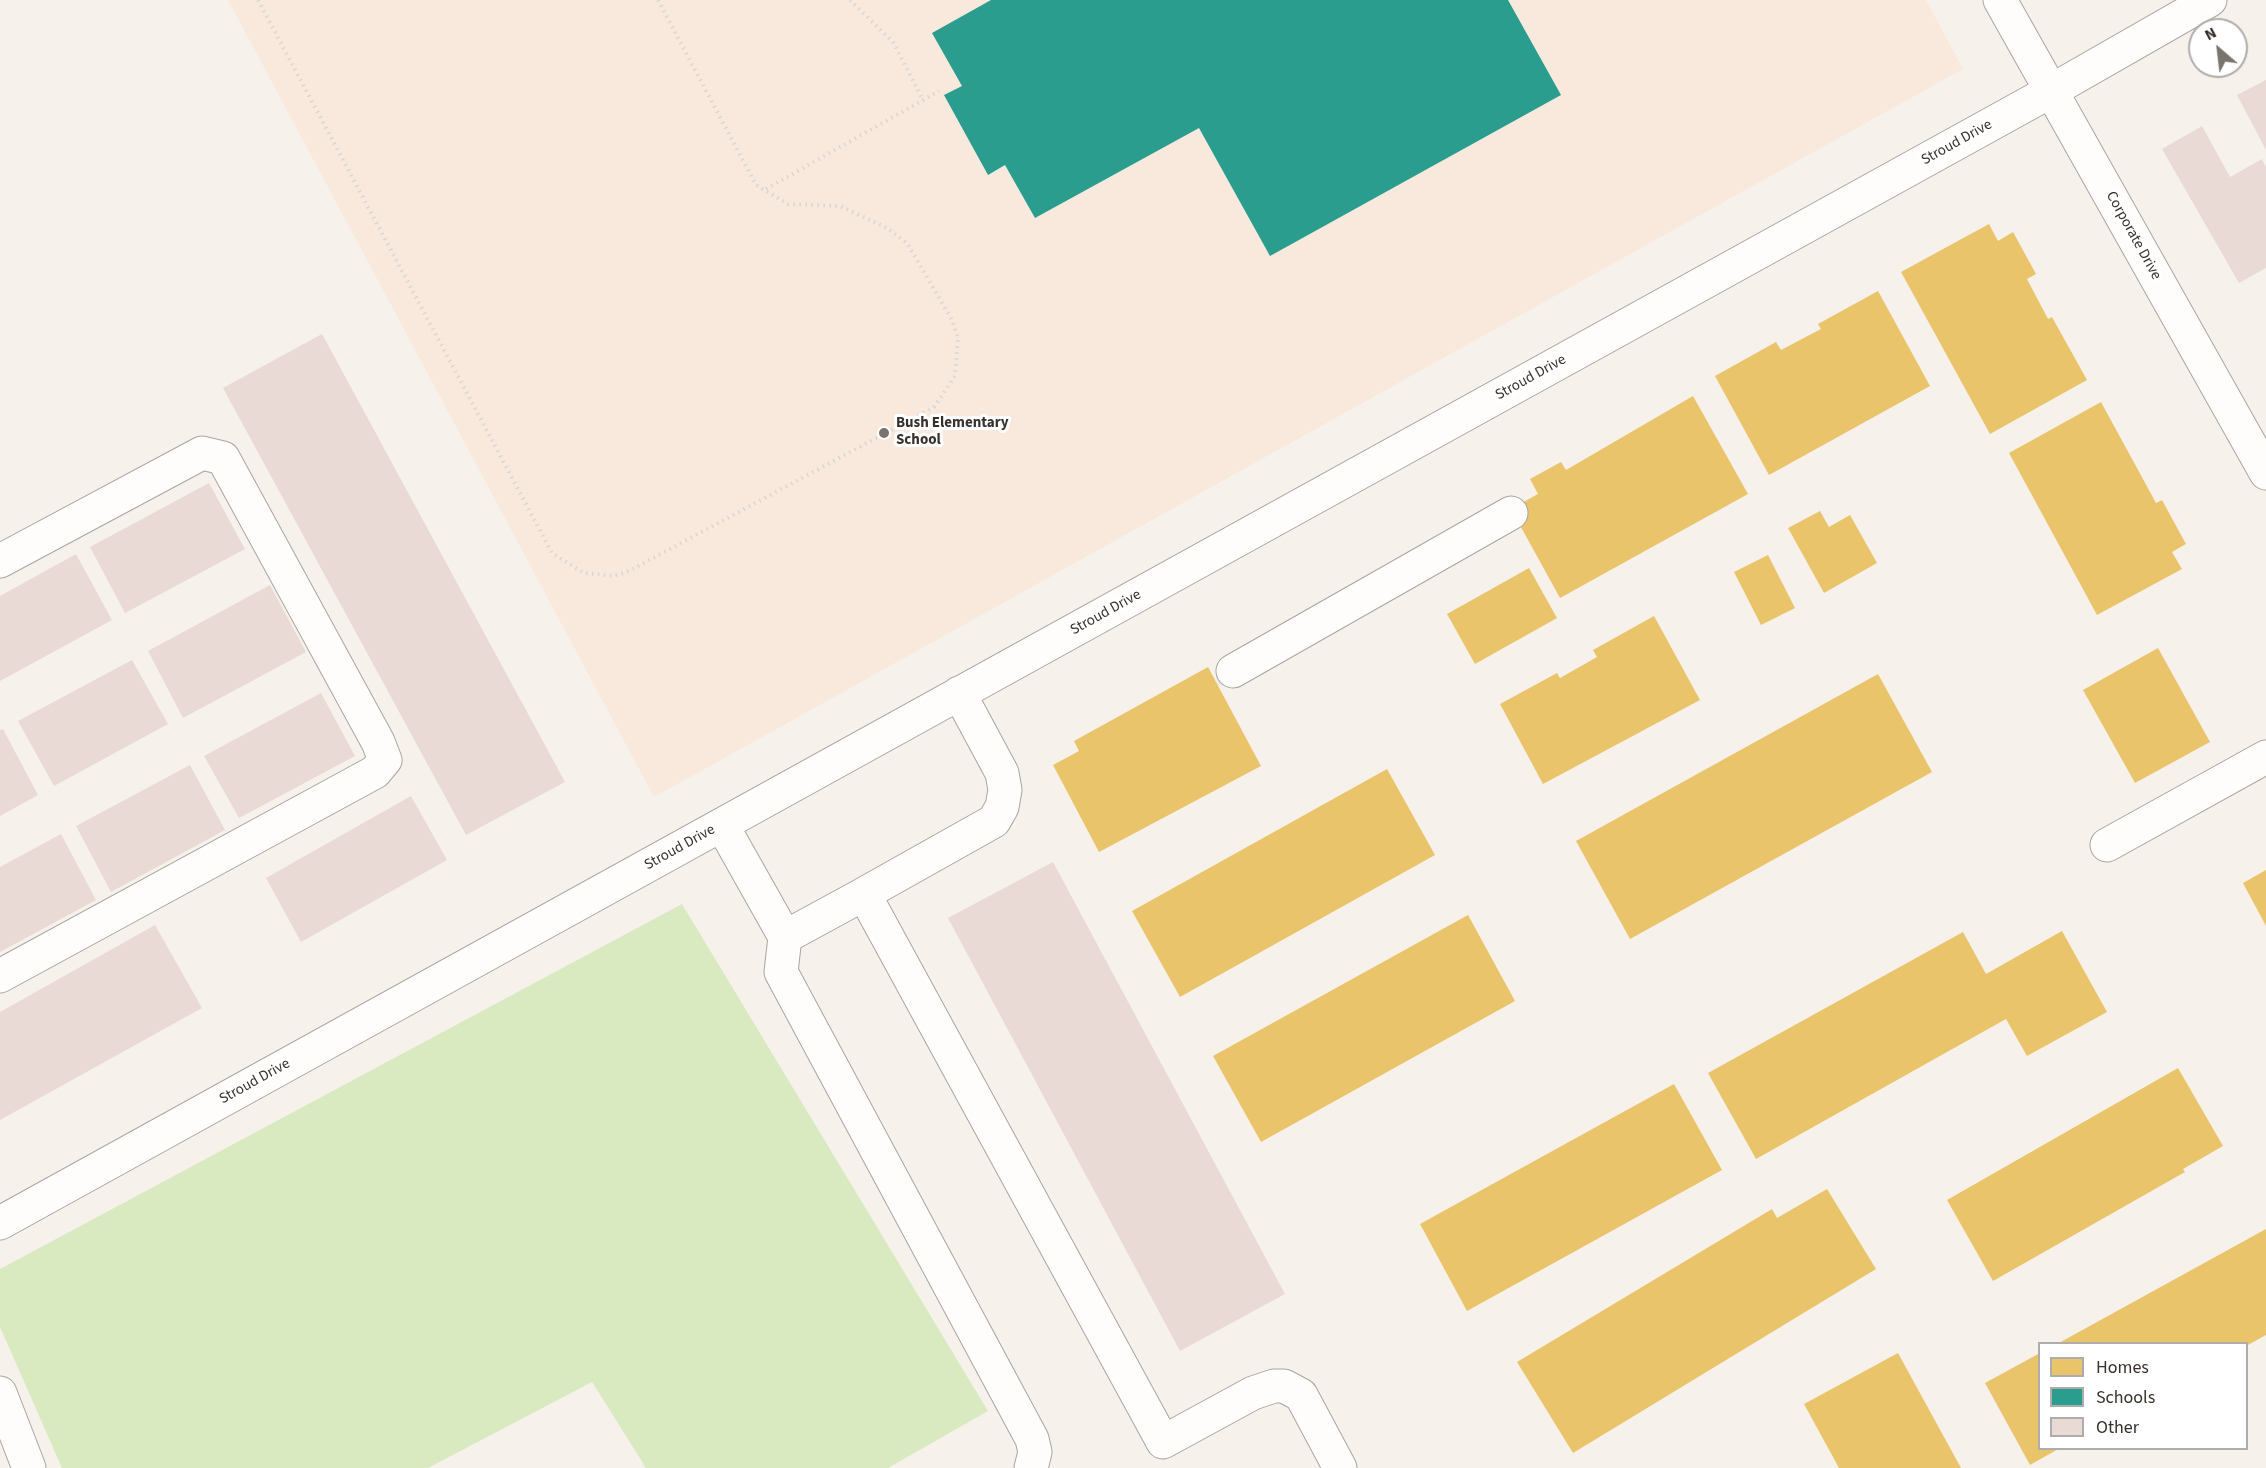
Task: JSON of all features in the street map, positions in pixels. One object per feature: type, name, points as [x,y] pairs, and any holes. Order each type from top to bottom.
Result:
[{"type":"street","name":"Corporate Drive","points":[[2000,0],[2266,472]]},
{"type":"street","name":"Stroud Drive","points":[[0,1223],[2051,91],[2210,0]]},
{"type":"street","points":[[0,561],[202,453],[223,458],[378,742],[385,760],[375,772],[0,976]]},
{"type":"street","points":[[1233,671],[1511,513]]},
{"type":"street","points":[[785,937],[993,821],[1002,807],[1005,790],[1002,773],[959,693]]},
{"type":"street","points":[[2107,845],[2266,758]]},
{"type":"street","points":[[722,825],[785,937],[781,972],[1032,1439],[1035,1452],[1031,1468]]},
{"type":"street","points":[[864,894],[1163,1442],[1264,1388],[1284,1386],[1301,1395],[1340,1468]]},
{"type":"street","points":[[0,1393],[29,1468]]},
{"type":"path","points":[[258,0],[552,553],[584,573],[614,576],[629,572],[934,407],[955,376],[958,338],[952,320],[907,243],[887,228],[840,206],[788,204],[756,185],[658,0]]},
{"type":"path","points":[[850,0],[893,42],[923,100]]},
{"type":"path","points":[[765,190],[939,91]]},
{"type":"shaded area","name":"Bush Elementary School","points":[[228,0],[1926,0],[1963,69],[654,797]]},
{"type":"green space","points":[[682,904],[988,1411],[888,1468],[646,1468],[592,1382],[428,1468],[62,1468],[0,1327],[0,1269]]},
{"type":"building: Homes","points":[[1989,224],[1998,241],[2013,232],[2036,274],[2027,279],[2048,319],[2052,317],[2087,380],[1990,434],[1901,272]]},
{"type":"building: Homes","points":[[1878,291],[1930,386],[1769,475],[1715,376],[1776,342],[1781,350],[1821,329],[1818,324]]},
{"type":"building: Homes","points":[[1693,396],[1748,494],[1560,598],[1511,509],[1538,494],[1530,479],[1561,462],[1566,470]]},
{"type":"building: Homes","points":[[2101,402],[2156,503],[2162,500],[2186,544],[2172,552],[2182,569],[2097,615],[2009,453]]},
{"type":"building: Homes","points":[[1820,511],[1829,527],[1850,515],[1877,563],[1824,593],[1788,528]]},
{"type":"building: Homes","points":[[1768,555],[1795,608],[1761,625],[1734,572]]},
{"type":"building: Homes","points":[[1529,568],[1557,618],[1475,664],[1447,614]]},
{"type":"building: Homes","points":[[1654,616],[1700,700],[1543,784],[1500,704],[1557,673],[1560,678],[1597,657],[1593,650]]},
{"type":"building: Homes","points":[[2158,648],[2210,742],[2135,783],[2083,690]]},
{"type":"building: Homes","points":[[1208,667],[1261,766],[1099,852],[1053,765],[1079,751],[1074,741]]},
{"type":"building: Homes","points":[[1878,674],[1932,772],[1630,939],[1576,841]]},
{"type":"building: Homes","points":[[1387,769],[1435,855],[1180,997],[1132,911]]},
{"type":"building: Homes","points":[[2266,870],[2266,926],[2243,883]]},
{"type":"building: Homes","points":[[1468,915],[1515,1001],[1261,1142],[1213,1056]]},
{"type":"building: Homes","points":[[2062,931],[2107,1012],[2027,1056],[2006,1019],[1756,1159],[1708,1073],[1963,932],[1986,974]]},
{"type":"building: Homes","points":[[2178,1068],[2223,1146],[2183,1169],[2185,1172],[1993,1281],[1947,1200]]},
{"type":"building: Homes","points":[[1674,1084],[1722,1170],[1467,1311],[1420,1224]]},
{"type":"building: Homes","points":[[1827,1189],[1876,1269],[1573,1453],[1517,1362],[1772,1209],[1777,1218]]},
{"type":"building: Homes","points":[[2266,1229],[2266,1335],[2248,1345],[2248,1342],[2061,1342]]},
{"type":"building: Homes","points":[[1898,1353],[1961,1468],[1839,1468],[1804,1404]]},
{"type":"building: Homes","points":[[2038,1354],[2038,1450],[2056,1450],[2030,1465],[1985,1383]]},
{"type":"building: Schools","points":[[991,0],[1508,0],[1561,95],[1270,256],[1199,128],[1035,218],[1005,165],[988,175],[944,95],[962,86],[932,33]]},
{"type":"building: Other","points":[[2266,80],[2266,150],[2237,95]]},
{"type":"building: Other","points":[[2202,126],[2230,177],[2262,159],[2266,167],[2266,268],[2239,283],[2162,149]]},
{"type":"building: Other","points":[[322,334],[565,782],[466,835],[223,388]]},
{"type":"building: Other","points":[[209,483],[245,549],[125,613],[90,547]]},
{"type":"building: Other","points":[[76,554],[112,620],[0,681],[0,596]]},
{"type":"building: Other","points":[[270,585],[306,652],[183,718],[148,651]]},
{"type":"building: Other","points":[[132,660],[168,724],[54,786],[18,721]]},
{"type":"building: Other","points":[[321,693],[355,756],[239,818],[204,756]]},
{"type":"building: Other","points":[[3,729],[38,795],[0,816],[0,730]]},
{"type":"building: Other","points":[[190,765],[225,830],[111,892],[76,826]]},
{"type":"building: Other","points":[[411,796],[447,860],[301,942],[266,878]]},
{"type":"building: Other","points":[[61,834],[96,900],[0,952],[0,867]]},
{"type":"building: Other","points":[[1053,862],[1285,1294],[1180,1351],[948,918]]},
{"type":"building: Other","points":[[155,925],[202,1008],[0,1120],[0,1012]]},
{"type":"place","name":"Bush Elementary School","points":[[884,433]]}]
